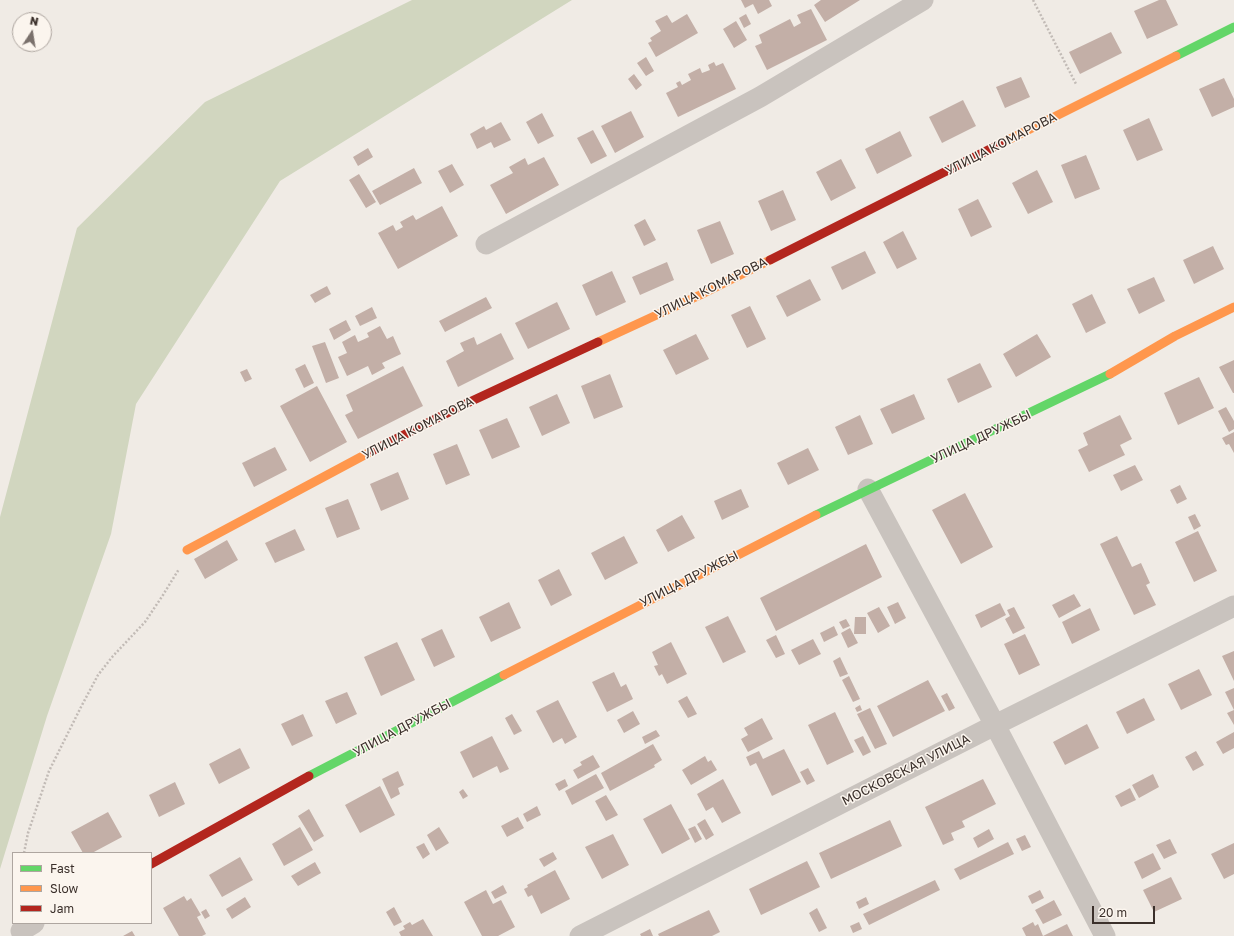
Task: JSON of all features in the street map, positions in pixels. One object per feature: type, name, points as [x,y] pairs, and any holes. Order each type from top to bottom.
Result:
[{"type":"street","points":[[486,244],[760,97],[923,0]]},
{"type":"street","name":"УЛИЦА КОМАРОВА","points":[[187,550],[348,463],[461,406],[700,295],[1234,27]]},
{"type":"street","name":"УЛИЦА ДРУЖБЫ","points":[[152,863],[311,775],[446,704],[726,560],[868,490],[1109,376],[1175,336],[1234,306]]},
{"type":"street","points":[[868,490],[996,725],[1105,936]]},
{"type":"street","name":"МОСКОВСКАЯ УЛИЦА","points":[[580,936],[1234,606]]},
{"type":"path","points":[[1033,0],[1085,102]]},
{"type":"path","points":[[24,852],[28,833],[49,772],[98,675],[145,622],[164,595],[187,550]]},
{"type":"green space","points":[[412,0],[572,0],[280,181],[136,404],[111,534],[47,716],[0,869],[0,517],[77,228],[205,102]]},
{"type":"building","points":[[741,0],[769,0],[772,6],[758,14],[753,4],[745,8]]},
{"type":"building","points":[[821,0],[860,0],[825,22],[814,5]]},
{"type":"building","points":[[1159,0],[1166,0],[1178,25],[1147,39],[1134,11]]},
{"type":"building","points":[[811,9],[827,40],[767,70],[755,46],[762,43],[759,35],[790,19],[794,27],[801,23],[797,15]]},
{"type":"building","points":[[687,14],[698,33],[656,57],[648,43],[652,41],[650,38],[661,31],[655,21],[667,15],[672,23]]},
{"type":"building","points":[[746,14],[751,24],[744,28],[739,18]]},
{"type":"building","points":[[736,21],[747,40],[734,48],[723,29]]},
{"type":"building","points":[[1111,32],[1122,53],[1080,74],[1069,52]]},
{"type":"building","points":[[646,57],[654,71],[646,76],[637,63]]},
{"type":"building","points":[[714,62],[716,66],[723,63],[736,89],[678,117],[666,93],[678,87],[676,83],[680,81],[682,85],[691,80],[688,74],[700,68],[702,73],[710,70],[708,65]]},
{"type":"building","points":[[634,74],[642,85],[636,90],[628,79]]},
{"type":"building","points":[[1021,77],[1030,97],[1005,108],[996,87]]},
{"type":"building","points":[[1224,78],[1234,99],[1234,107],[1212,117],[1199,89]]},
{"type":"building","points":[[963,100],[976,126],[942,143],[929,117]]},
{"type":"building","points":[[631,111],[644,137],[615,153],[601,126]]},
{"type":"building","points":[[542,113],[554,136],[538,144],[526,122]]},
{"type":"building","points":[[1149,118],[1163,150],[1137,161],[1123,130]]},
{"type":"building","points":[[501,122],[511,140],[494,148],[491,142],[477,149],[470,134],[484,126],[486,130]]},
{"type":"building","points":[[593,130],[607,156],[591,164],[577,138]]},
{"type":"building","points":[[900,131],[912,156],[877,174],[865,149]]},
{"type":"building","points":[[368,148],[373,157],[358,166],[353,157]]},
{"type":"building","points":[[1086,155],[1100,189],[1075,199],[1061,165]]},
{"type":"building","points":[[544,157],[559,185],[506,214],[490,185],[513,173],[509,167],[525,158],[528,165]]},
{"type":"building","points":[[841,159],[856,188],[831,201],[816,172]]},
{"type":"building","points":[[452,164],[464,185],[450,193],[438,171]]},
{"type":"building","points":[[414,168],[422,183],[380,205],[372,191]]},
{"type":"building","points":[[1037,170],[1053,202],[1028,214],[1012,183]]},
{"type":"building","points":[[359,174],[376,202],[366,208],[349,180]]},
{"type":"building","points":[[783,190],[796,220],[771,231],[758,201]]},
{"type":"building","points":[[978,199],[992,227],[971,237],[958,209]]},
{"type":"building","points":[[442,206],[458,236],[398,269],[378,233],[393,225],[396,231],[403,227],[400,222],[413,215],[416,220]]},
{"type":"building","points":[[645,219],[656,240],[644,246],[634,225]]},
{"type":"building","points":[[720,221],[734,254],[711,264],[697,230]]},
{"type":"building","points":[[903,231],[917,259],[897,269],[883,242]]},
{"type":"building","points":[[1213,246],[1224,269],[1194,284],[1183,260]]},
{"type":"building","points":[[865,251],[876,273],[842,290],[831,267]]},
{"type":"building","points":[[667,262],[674,280],[640,295],[632,277]]},
{"type":"building","points":[[612,271],[626,302],[596,316],[582,285]]},
{"type":"building","points":[[1154,277],[1165,301],[1139,314],[1127,289]]},
{"type":"building","points":[[810,279],[821,300],[787,317],[776,296]]},
{"type":"building","points":[[327,286],[331,294],[315,303],[310,295]]},
{"type":"building","points":[[1092,294],[1106,323],[1086,333],[1072,304]]},
{"type":"building","points":[[486,297],[492,308],[445,332],[439,321]]},
{"type":"building","points":[[557,302],[570,329],[528,349],[515,323]]},
{"type":"building","points":[[750,306],[766,339],[747,348],[731,315]]},
{"type":"building","points":[[372,307],[377,318],[360,326],[355,316]]},
{"type":"building","points":[[346,320],[351,330],[334,340],[329,329]]},
{"type":"building","points":[[380,326],[387,339],[393,336],[401,354],[382,363],[385,368],[372,375],[368,366],[347,376],[338,357],[347,353],[342,342],[355,335],[358,342],[369,337],[367,333]]},
{"type":"building","points":[[501,333],[514,359],[458,387],[446,361],[464,351],[460,343],[474,337],[477,345]]},
{"type":"building","points":[[696,334],[709,359],[676,375],[663,350]]},
{"type":"building","points":[[1037,334],[1051,357],[1016,377],[1003,354]]},
{"type":"building","points":[[325,342],[339,378],[326,383],[312,346]]},
{"type":"building","points":[[1234,360],[1234,393],[1233,393],[1219,367]]},
{"type":"building","points":[[980,363],[992,387],[958,403],[947,379]]},
{"type":"building","points":[[305,364],[314,383],[304,388],[295,369]]},
{"type":"building","points":[[403,366],[423,406],[358,439],[345,415],[353,411],[346,395]]},
{"type":"building","points":[[247,369],[252,379],[245,382],[240,372]]},
{"type":"building","points":[[610,374],[623,407],[594,419],[581,386]]},
{"type":"building","points":[[1199,377],[1214,408],[1178,425],[1164,393]]},
{"type":"building","points":[[317,386],[347,442],[310,462],[280,406]]},
{"type":"building","points":[[557,394],[570,423],[542,436],[529,407]]},
{"type":"building","points":[[914,394],[925,419],[892,434],[880,409]]},
{"type":"building","points":[[1226,407],[1234,421],[1234,429],[1229,432],[1218,411]]},
{"type":"building","points":[[860,415],[873,444],[848,455],[835,427]]},
{"type":"building","points":[[1120,415],[1132,439],[1120,445],[1125,455],[1089,472],[1078,450],[1088,445],[1083,433]]},
{"type":"building","points":[[507,418],[520,447],[492,459],[479,430]]},
{"type":"building","points":[[1234,432],[1234,453],[1229,444],[1226,445],[1222,438]]},
{"type":"building","points":[[457,444],[470,475],[446,485],[433,454]]},
{"type":"building","points":[[275,447],[287,470],[254,487],[242,463]]},
{"type":"building","points":[[808,448],[819,470],[788,485],[777,463]]},
{"type":"building","points":[[1135,465],[1143,480],[1121,491],[1113,475]]},
{"type":"building","points":[[398,472],[409,499],[381,511],[370,484]]},
{"type":"building","points":[[1180,485],[1187,499],[1177,504],[1170,490]]},
{"type":"building","points":[[741,489],[749,507],[722,520],[714,501]]},
{"type":"building","points":[[965,493],[993,547],[961,564],[932,510]]},
{"type":"building","points":[[348,499],[360,529],[337,538],[325,508]]},
{"type":"building","points":[[1195,514],[1201,526],[1194,530],[1188,517]]},
{"type":"building","points":[[682,515],[695,538],[668,552],[656,530]]},
{"type":"building","points":[[295,529],[305,550],[275,563],[265,543]]},
{"type":"building","points":[[1198,531],[1217,571],[1194,582],[1175,542]]},
{"type":"building","points":[[624,536],[638,563],[605,580],[591,553]]},
{"type":"building","points":[[1117,536],[1132,567],[1141,563],[1150,583],[1146,585],[1156,605],[1134,615],[1100,544]]},
{"type":"building","points":[[227,540],[238,560],[205,579],[194,559]]},
{"type":"building","points":[[866,544],[882,577],[776,631],[760,598]]},
{"type":"building","points":[[559,569],[572,595],[551,606],[538,580]]},
{"type":"building","points":[[1074,594],[1081,606],[1059,618],[1052,605]]},
{"type":"building","points":[[509,602],[521,628],[491,642],[479,617]]},
{"type":"building","points":[[898,602],[906,618],[895,624],[887,607]]},
{"type":"building","points":[[1000,603],[1006,615],[981,628],[975,615]]},
{"type":"building","points":[[879,607],[890,626],[878,633],[867,613]]},
{"type":"building","points":[[1014,607],[1025,628],[1013,634],[1005,619],[1010,616],[1007,610]]},
{"type":"building","points":[[1090,608],[1100,630],[1072,644],[1062,622]]},
{"type":"building","points":[[728,616],[746,652],[723,663],[705,627]]},
{"type":"building","points":[[855,617],[866,617],[866,634],[854,634]]},
{"type":"building","points":[[846,619],[850,626],[843,629],[839,622]]},
{"type":"building","points":[[834,626],[838,635],[824,642],[820,633]]},
{"type":"building","points":[[850,628],[858,643],[848,648],[841,633]]},
{"type":"building","points":[[442,629],[455,657],[434,667],[421,639]]},
{"type":"building","points":[[1025,634],[1040,665],[1019,675],[1004,644]]},
{"type":"building","points":[[776,635],[785,654],[776,658],[766,640]]},
{"type":"building","points":[[813,639],[821,654],[799,665],[791,650]]},
{"type":"building","points":[[397,642],[415,680],[381,696],[364,657]]},
{"type":"building","points":[[671,642],[687,674],[667,684],[662,674],[659,676],[654,666],[658,665],[652,652]]},
{"type":"building","points":[[1234,651],[1234,681],[1222,656]]},
{"type":"building","points":[[840,657],[848,674],[840,677],[833,661]]},
{"type":"building","points":[[1199,669],[1212,695],[1181,710],[1168,684]]},
{"type":"building","points":[[614,672],[621,687],[626,684],[633,699],[607,712],[592,682]]},
{"type":"building","points":[[849,676],[860,699],[853,702],[842,680]]},
{"type":"building","points":[[928,680],[945,711],[893,737],[877,706]]},
{"type":"building","points":[[1234,688],[1234,710],[1225,692]]},
{"type":"building","points":[[347,692],[357,714],[336,724],[325,701]]},
{"type":"building","points":[[947,693],[955,708],[949,711],[941,696]]},
{"type":"building","points":[[687,696],[697,714],[688,718],[678,701]]},
{"type":"building","points":[[1144,698],[1155,720],[1127,734],[1116,712]]},
{"type":"building","points":[[558,700],[577,737],[565,744],[562,738],[553,743],[536,711]]},
{"type":"building","points":[[860,705],[862,710],[857,712],[855,708]]},
{"type":"building","points":[[870,708],[887,744],[875,749],[857,714]]},
{"type":"building","points":[[1234,710],[1234,725],[1227,713]]},
{"type":"building","points":[[633,711],[640,724],[624,733],[617,720]]},
{"type":"building","points":[[835,712],[854,752],[827,765],[808,725]]},
{"type":"building","points":[[303,714],[313,736],[292,746],[281,724]]},
{"type":"building","points":[[512,714],[522,731],[514,735],[505,718]]},
{"type":"building","points":[[762,718],[773,739],[748,752],[741,739],[748,735],[744,728]]},
{"type":"building","points":[[1087,724],[1099,748],[1065,765],[1053,742]]},
{"type":"building","points":[[656,730],[660,736],[645,744],[642,737]]},
{"type":"building","points":[[1234,732],[1234,748],[1223,754],[1216,742]]},
{"type":"building","points":[[492,736],[509,769],[500,773],[497,766],[473,778],[460,752]]},
{"type":"building","points":[[863,736],[871,752],[863,756],[854,740]]},
{"type":"building","points":[[653,744],[662,760],[654,765],[655,767],[610,791],[601,773]]},
{"type":"building","points":[[240,748],[250,768],[219,784],[209,764]]},
{"type":"building","points":[[784,749],[801,782],[772,796],[756,763],[750,766],[746,757],[759,751],[763,759]]},
{"type":"building","points":[[1196,751],[1204,765],[1193,771],[1185,757]]},
{"type":"building","points":[[593,755],[600,767],[578,779],[573,770],[582,765],[580,762]]},
{"type":"building","points":[[705,756],[708,762],[711,760],[717,770],[691,785],[682,770]]},
{"type":"building","points":[[808,768],[815,781],[807,785],[800,772]]},
{"type":"building","points":[[398,771],[404,785],[398,788],[400,794],[391,799],[382,779]]},
{"type":"building","points":[[596,774],[604,788],[572,805],[565,791]]},
{"type":"building","points":[[1153,774],[1159,787],[1139,798],[1132,785]]},
{"type":"building","points":[[565,779],[568,786],[559,791],[555,784]]},
{"type":"building","points":[[723,779],[741,813],[722,823],[713,807],[706,811],[697,794]]},
{"type":"building","points":[[983,779],[996,804],[962,821],[965,827],[951,833],[954,840],[943,845],[925,807]]},
{"type":"building","points":[[175,782],[185,804],[159,817],[149,795]]},
{"type":"building","points":[[380,786],[395,815],[360,833],[345,805]]},
{"type":"building","points":[[1130,788],[1136,800],[1121,807],[1115,796]]},
{"type":"building","points":[[463,789],[468,796],[463,799],[459,792]]},
{"type":"building","points":[[606,795],[618,815],[606,821],[595,801]]},
{"type":"building","points":[[671,804],[690,839],[662,854],[643,819]]},
{"type":"building","points":[[537,806],[541,815],[527,822],[523,814]]},
{"type":"building","points":[[309,809],[324,836],[314,842],[298,816]]},
{"type":"building","points":[[108,812],[122,837],[94,852],[82,852],[71,832]]},
{"type":"building","points":[[518,817],[524,828],[507,837],[501,826]]},
{"type":"building","points":[[705,819],[714,835],[706,840],[697,824]]},
{"type":"building","points":[[890,820],[902,846],[831,879],[819,853]]},
{"type":"building","points":[[695,826],[702,839],[695,843],[688,829]]},
{"type":"building","points":[[300,827],[313,850],[284,866],[272,844]]},
{"type":"building","points":[[439,827],[449,843],[436,851],[427,835]]},
{"type":"building","points":[[989,829],[994,839],[978,848],[973,838]]},
{"type":"building","points":[[613,834],[629,865],[602,879],[585,847]]},
{"type":"building","points":[[1025,835],[1031,847],[1022,851],[1016,839]]},
{"type":"building","points":[[1170,839],[1177,853],[1164,859],[1156,845]]},
{"type":"building","points":[[1008,842],[1014,854],[960,880],[954,869]]},
{"type":"building","points":[[424,843],[430,854],[423,859],[416,847]]},
{"type":"building","points":[[1234,843],[1234,874],[1224,879],[1211,854]]},
{"type":"building","points":[[553,852],[557,859],[544,867],[539,859]]},
{"type":"building","points":[[1153,853],[1161,869],[1142,879],[1134,862]]},
{"type":"building","points":[[240,857],[253,880],[222,897],[209,875]]},
{"type":"building","points":[[807,861],[820,887],[761,915],[749,889]]},
{"type":"building","points":[[315,862],[321,873],[298,886],[291,876]]},
{"type":"building","points":[[555,870],[570,899],[541,914],[532,895],[528,897],[524,889],[528,887],[527,885]]},
{"type":"building","points":[[1171,877],[1182,899],[1154,912],[1143,890]]},
{"type":"building","points":[[935,880],[940,890],[869,925],[863,914]]},
{"type":"building","points":[[503,885],[507,893],[495,899],[491,892]]},
{"type":"building","points":[[486,890],[493,904],[501,900],[515,927],[498,936],[482,936],[464,902]]},
{"type":"building","points":[[1040,890],[1044,898],[1032,904],[1028,896]]},
{"type":"building","points":[[184,896],[187,901],[191,898],[201,915],[197,917],[206,934],[202,936],[179,936],[163,908]]},
{"type":"building","points":[[245,897],[251,907],[232,919],[226,909]]},
{"type":"building","points":[[866,897],[869,904],[859,909],[856,902]]},
{"type":"building","points":[[1054,900],[1062,915],[1043,924],[1035,910]]},
{"type":"building","points":[[394,907],[402,922],[394,926],[386,912]]},
{"type":"building","points":[[817,908],[827,928],[819,932],[809,913]]},
{"type":"building","points":[[206,909],[210,916],[205,919],[201,912]]},
{"type":"building","points":[[709,910],[720,932],[712,936],[659,936],[658,934]]},
{"type":"building","points":[[423,919],[433,936],[401,936],[399,932],[405,929],[403,926],[410,922],[412,925]]},
{"type":"building","points":[[859,922],[862,929],[853,933],[850,926]]},
{"type":"building","points":[[1033,922],[1035,926],[1038,924],[1043,936],[1026,936],[1022,928]]},
{"type":"building","points":[[1067,924],[1073,936],[1043,936]]},
{"type":"building","points":[[650,929],[653,936],[641,936],[640,934]]},
{"type":"building","points":[[132,931],[135,936],[123,936]]},
{"type":"traffic: fast","points":[[1176,56],[1234,27]]},
{"type":"traffic: fast","points":[[816,515],[1110,374]]},
{"type":"traffic: fast","points":[[309,776],[504,675]]},
{"type":"traffic: slow","points":[[1002,143],[1176,56]]},
{"type":"traffic: slow","points":[[598,342],[700,295],[770,260]]},
{"type":"traffic: slow","points":[[1110,374],[1175,336],[1234,307]]},
{"type":"traffic: slow","points":[[187,550],[372,451]]},
{"type":"traffic: slow","points":[[504,675],[816,515]]},
{"type":"traffic: jam","points":[[770,260],[1002,143]]},
{"type":"traffic: jam","points":[[372,451],[461,406],[598,342]]},
{"type":"traffic: jam","points":[[152,863],[309,776]]}]
